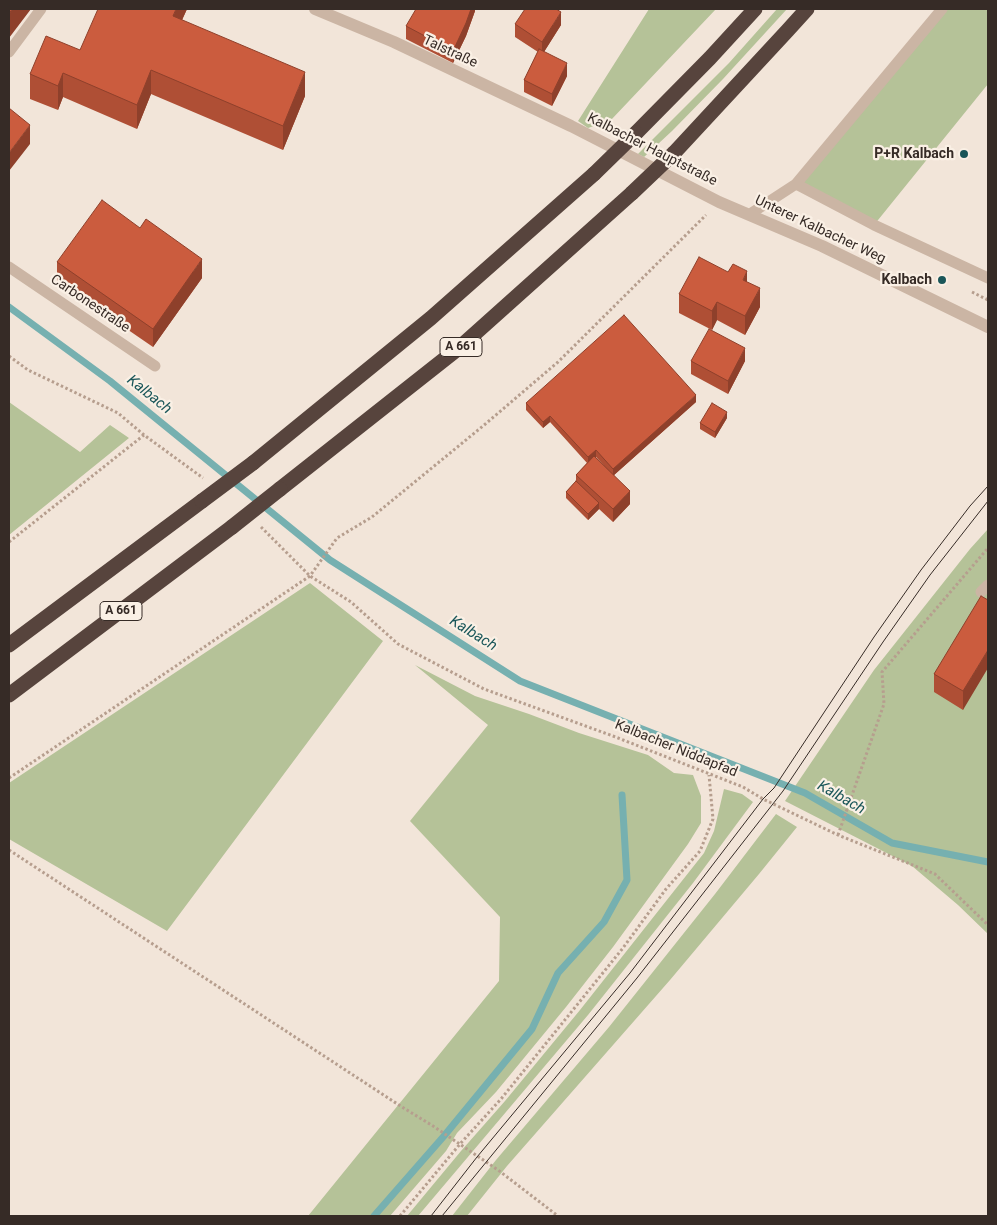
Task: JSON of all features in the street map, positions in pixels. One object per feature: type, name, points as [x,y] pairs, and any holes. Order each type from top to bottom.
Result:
[{"type":"highway","name":"A 661","points":[[9,645],[253,464],[431,318],[594,174],[710,58],[755,9]]},
{"type":"highway","name":"A 661","points":[[9,695],[232,527],[460,347],[674,153],[776,44],[806,9]]},
{"type":"street","name":"Talstraße","points":[[315,9],[394,42],[571,126]]},
{"type":"street","name":"Kalbacher Hauptstraße","points":[[571,126],[719,202]]},
{"type":"street","name":"Unterer Kalbacher Weg","points":[[719,202],[822,246],[988,327]]},
{"type":"lane","points":[[9,52],[41,9]]},
{"type":"lane","points":[[750,214],[796,184],[942,9]]},
{"type":"lane","points":[[796,184],[874,225],[988,278]]},
{"type":"lane","name":"Carbonestraße","points":[[9,267],[155,366]]},
{"type":"path","points":[[9,778],[310,576],[337,538],[372,517],[558,362],[719,202]]},
{"type":"path","points":[[9,356],[28,370],[118,413],[144,435],[9,542]]},
{"type":"path","points":[[838,834],[884,704],[882,672],[988,548]]},
{"type":"path","name":"Kalbacher Niddapfad","points":[[351,602],[398,644],[484,689],[613,736],[743,787],[763,799],[838,834],[935,874],[988,926]]},
{"type":"path","points":[[400,1216],[460,1144],[501,1099],[623,948],[666,889],[700,851],[712,819],[709,774]]},
{"type":"path","points":[[9,850],[456,1141],[498,1170],[558,1216]]},
{"type":"green space","points":[[649,9],[716,9],[611,120],[588,128],[578,121]]},
{"type":"green space","points":[[777,9],[787,9],[672,131],[644,157],[638,154],[729,63]]},
{"type":"green space","points":[[942,9],[988,9],[988,84],[874,225],[796,184]]},
{"type":"green space","points":[[9,402],[80,452],[110,425],[129,438],[9,535]]},
{"type":"green space","points":[[988,529],[988,934],[958,905],[912,866],[785,801],[874,670]]},
{"type":"green space","points":[[310,583],[383,641],[167,931],[9,839],[9,783]]},
{"type":"green space","points":[[415,665],[475,696],[648,755],[674,773],[693,775],[701,796],[701,823],[688,844],[613,947],[566,1007],[496,1092],[457,1133],[446,1151],[390,1216],[308,1216],[499,981],[500,917],[410,821],[488,725]]},
{"type":"green space","points":[[724,789],[742,794],[753,802],[693,883],[588,1015],[418,1216],[407,1216],[580,1010],[704,853],[714,831]]},
{"type":"green space","points":[[776,814],[797,827],[670,980],[507,1166],[467,1216],[452,1216],[496,1160],[609,1027]]},
{"type":"building","points":[[98,9],[176,9],[173,16],[305,72],[283,126],[151,70],[137,105],[63,73],[58,86],[30,74],[46,36],[80,50]]},
{"type":"building","points":[[416,9],[471,9],[453,51],[406,26]]},
{"type":"building","points":[[525,9],[556,9],[561,12],[542,42],[515,24]]},
{"type":"building","points":[[539,49],[567,63],[552,94],[524,80]]},
{"type":"building","points":[[9,108],[30,125],[9,153]]},
{"type":"building","points":[[102,200],[140,228],[146,219],[202,259],[153,329],[57,262]]},
{"type":"building","points":[[699,257],[728,272],[733,264],[747,271],[743,280],[760,288],[745,316],[717,302],[712,311],[679,294]]},
{"type":"building","points":[[624,315],[696,395],[613,469],[596,450],[588,457],[550,416],[543,422],[526,403]]},
{"type":"building","points":[[709,329],[745,348],[728,381],[691,361]]},
{"type":"building","points":[[712,403],[727,412],[715,432],[700,423]]},
{"type":"building","points":[[594,456],[630,491],[613,509],[576,475]]},
{"type":"building","points":[[576,481],[599,503],[588,514],[566,492]]},
{"type":"building","points":[[981,596],[988,600],[988,650],[963,691],[934,674]]},
{"type":"waterway","name":"Kalbach","points":[[9,307],[110,381],[330,560],[520,681],[805,793],[892,843],[988,862]]},
{"type":"waterway","points":[[374,1216],[444,1136],[532,1029],[558,973],[604,922],[627,880],[622,795]]},
{"type":"tram line","points":[[431,1216],[477,1157],[630,973],[763,799],[774,788],[874,637],[921,570],[970,506],[988,486]]},
{"type":"tram line","points":[[442,1216],[637,978],[783,791],[930,575],[988,501]]},
{"type":"place","name":"P+R Kalbach","points":[[964,154]]},
{"type":"place","name":"Kalbach","points":[[942,280]]}]
